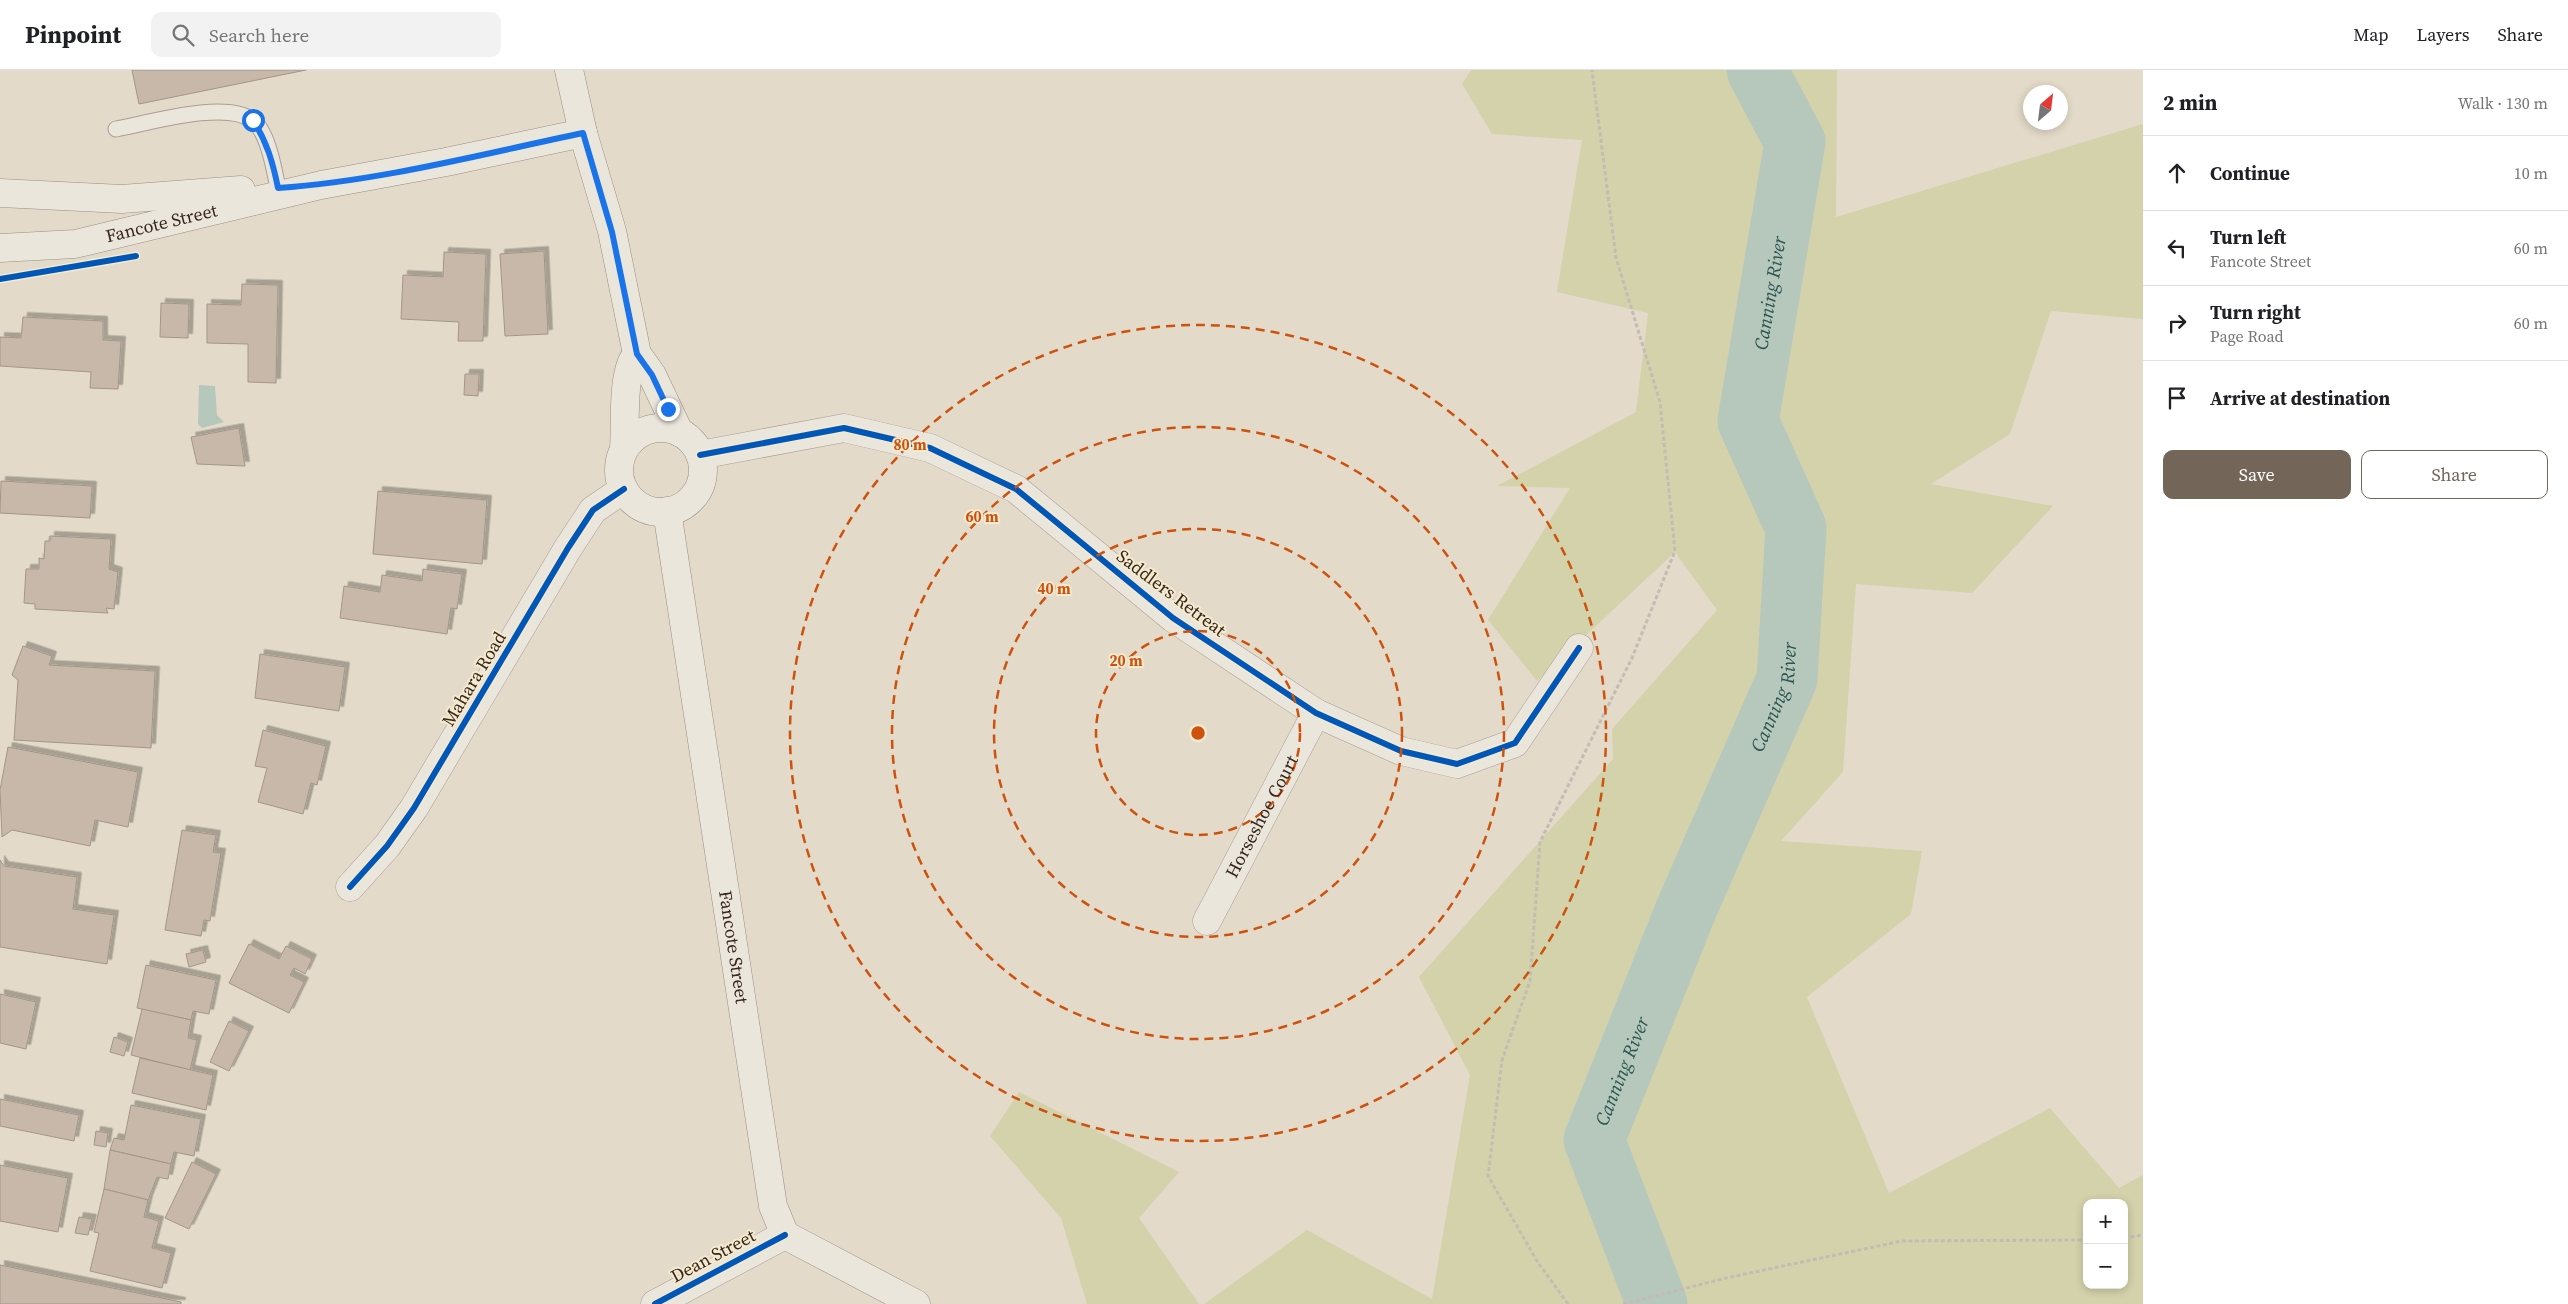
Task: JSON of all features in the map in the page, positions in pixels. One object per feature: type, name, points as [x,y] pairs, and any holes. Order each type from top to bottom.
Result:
[{"type":"main road","points":[[569,70],[583,133],[612,232],[637,354],[652,375],[679,432]]},
{"type":"main road","name":"Fancote Street","points":[[0,248],[75,244],[320,185],[446,162],[583,133]]},
{"type":"main road","name":"Fancote Street","points":[[0,193],[122,199],[320,185]]},
{"type":"main road","points":[[624,449],[633,438],[644,431],[658,428],[679,432],[696,445],[700,455],[703,467],[698,491],[684,504],[667,511],[642,507],[632,500],[624,489],[619,476],[620,462],[624,449],[628,374],[632,360],[637,354]]},
{"type":"main road","name":"Saddlers Retreat","points":[[700,455],[844,428],[930,448],[1016,489],[1172,618],[1316,713],[1401,751],[1457,764],[1515,742],[1579,648]]},
{"type":"main road","name":"Mahara Road","points":[[350,886],[387,846],[414,808],[593,510],[624,489]]},
{"type":"main road","name":"Fancote Street","points":[[667,511],[773,1206],[785,1235]]},
{"type":"main road","name":"Horseshoe Court","points":[[1206,921],[1316,713]]},
{"type":"main road","points":[[785,1235],[916,1304]]},
{"type":"main road","name":"Dean Street","points":[[655,1304],[785,1235]]},
{"type":"lane","points":[[116,129],[217,110],[240,114],[253,120],[264,137],[273,163],[278,188]]},
{"type":"path","points":[[2128,1237],[2143,1235]]},
{"type":"path","points":[[1623,1304],[1726,1278],[1902,1241],[2083,1240]]},
{"type":"shaded area","points":[[1471,70],[1837,70],[1836,217],[2143,124],[2143,319],[2051,311],[2010,434],[1931,484],[2053,506],[1972,593],[1856,584],[1843,772],[1781,841],[1922,851],[1911,914],[1807,997],[1889,1193],[2050,1108],[2119,1188],[2143,1175],[2143,1304],[1204,1304],[1307,1230],[1432,1299],[1470,1075],[1419,977],[1613,759],[1612,729],[1717,610],[1675,552],[1537,681],[1488,620],[1570,488],[1497,486],[1636,412],[1648,313],[1557,292],[1582,140],[1492,134],[1462,84]]},
{"type":"shaded area","points":[[199,385],[215,386],[217,415],[224,422],[202,428],[198,424]]},
{"type":"shaded area","points":[[1019,1092],[1179,1172],[1139,1218],[1199,1304],[1087,1304],[1061,1218],[990,1136]]},
{"type":"building","points":[[132,70],[306,70],[139,104]]},
{"type":"building","points":[[544,251],[548,334],[505,336],[500,254]]},
{"type":"building","points":[[444,252],[486,254],[483,341],[458,341],[459,322],[401,319],[403,275],[443,277]]},
{"type":"building","points":[[242,284],[278,285],[276,383],[248,382],[248,344],[207,343],[207,304],[241,305]]},
{"type":"building","points":[[161,303],[189,304],[188,338],[160,337]]},
{"type":"building","points":[[23,317],[103,321],[103,340],[121,341],[118,389],[90,388],[91,372],[0,366],[0,337],[21,338]]},
{"type":"building","points":[[465,374],[479,374],[478,396],[464,395]]},
{"type":"building","points":[[239,428],[245,466],[197,464],[191,437]]},
{"type":"building","points":[[1,481],[92,486],[90,518],[0,513]]},
{"type":"building","points":[[378,491],[487,500],[482,564],[373,554]]},
{"type":"building","points":[[50,536],[111,539],[109,569],[118,572],[114,609],[106,608],[108,613],[35,609],[35,604],[24,603],[26,569],[39,569],[39,558],[44,559],[45,541],[50,541]]},
{"type":"building","points":[[423,569],[462,574],[457,609],[451,608],[447,634],[340,618],[344,586],[380,592],[382,575],[422,581]]},
{"type":"building","points":[[23,646],[52,656],[49,665],[155,671],[151,748],[14,740],[18,680],[12,675]]},
{"type":"building","points":[[260,654],[345,667],[339,711],[255,698]]},
{"type":"building","points":[[263,730],[326,746],[317,785],[311,783],[303,814],[258,802],[267,768],[255,766]]},
{"type":"building","points":[[8,747],[138,772],[128,827],[95,820],[90,846],[12,830],[2,837],[0,790]]},
{"type":"building","points":[[182,830],[216,835],[213,852],[221,853],[210,921],[204,920],[201,936],[165,930]]},
{"type":"building","points":[[0,860],[4,866],[77,877],[73,909],[114,915],[107,964],[0,947]]},
{"type":"building","points":[[249,944],[279,959],[286,946],[312,959],[305,974],[294,968],[290,975],[304,982],[289,1013],[229,983]]},
{"type":"building","points":[[203,950],[206,962],[189,967],[186,954]]},
{"type":"building","points":[[146,965],[216,980],[209,1014],[193,1011],[191,1020],[137,1008]]},
{"type":"building","points":[[0,994],[36,1002],[26,1049],[0,1043]]},
{"type":"building","points":[[142,1009],[191,1020],[188,1038],[197,1040],[190,1070],[131,1055]]},
{"type":"building","points":[[229,1021],[249,1031],[229,1071],[210,1062]]},
{"type":"building","points":[[114,1037],[128,1042],[124,1056],[110,1052]]},
{"type":"building","points":[[140,1058],[213,1075],[206,1110],[132,1093]]},
{"type":"building","points":[[0,1099],[79,1115],[74,1141],[0,1126]]},
{"type":"building","points":[[131,1105],[201,1119],[194,1156],[174,1152],[171,1164],[110,1150],[114,1138],[124,1140]]},
{"type":"building","points":[[96,1131],[108,1133],[106,1147],[94,1145]]},
{"type":"building","points":[[110,1150],[171,1164],[168,1179],[157,1177],[148,1200],[104,1189]]},
{"type":"building","points":[[192,1162],[216,1174],[189,1229],[165,1218]]},
{"type":"building","points":[[0,1165],[68,1178],[58,1232],[0,1221]]},
{"type":"building","points":[[104,1189],[148,1200],[144,1217],[159,1221],[152,1248],[171,1253],[162,1288],[90,1271],[99,1233],[94,1232]]},
{"type":"building","points":[[79,1217],[92,1219],[88,1235],[75,1233]]},
{"type":"building","points":[[0,1265],[181,1302],[181,1304],[0,1304]]},
{"type":"waterway","name":"Canning River","points":[[1657,1304],[1594,1140],[1685,912],[1787,679],[1796,528],[1748,421],[1795,142],[1757,70]]},
{"type":"cycle path","points":[[0,279],[136,256]]},
{"type":"cycle path","points":[[700,455],[844,428],[930,448],[1016,489],[1173,618],[1316,713],[1401,751],[1457,764],[1515,743],[1579,648]]},
{"type":"cycle path","points":[[350,887],[387,846],[414,808],[568,548],[593,510],[624,489]]},
{"type":"cycle path","points":[[655,1304],[785,1235]]},
{"type":"route","points":[[253,120],[264,137],[273,163],[278,188],[320,185],[446,162],[583,133],[612,232],[637,354],[646,364],[668,409]]}]
